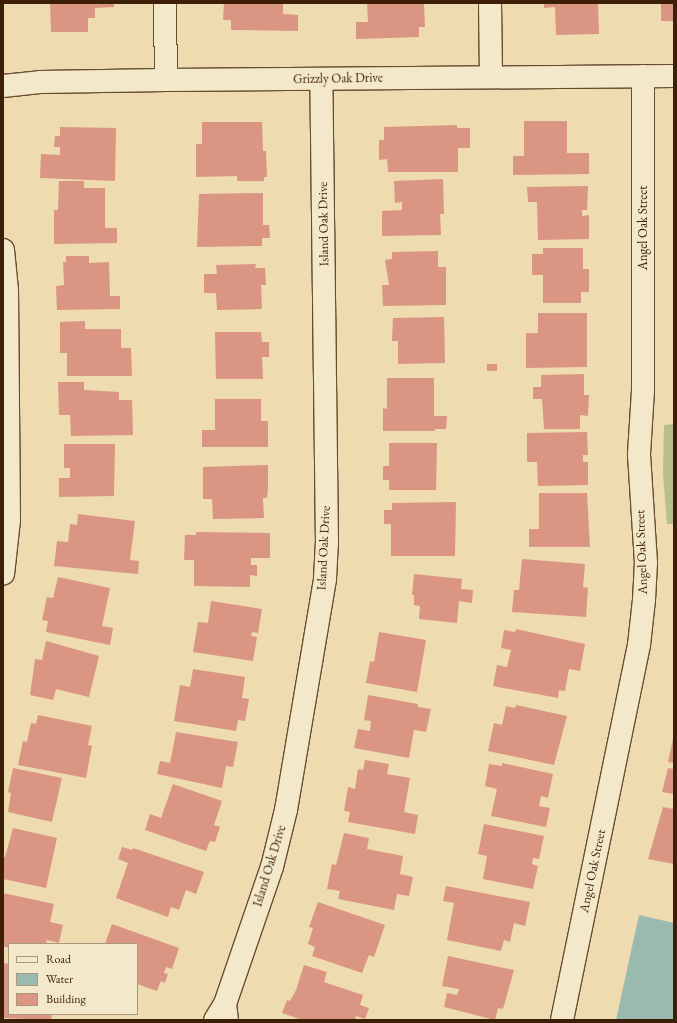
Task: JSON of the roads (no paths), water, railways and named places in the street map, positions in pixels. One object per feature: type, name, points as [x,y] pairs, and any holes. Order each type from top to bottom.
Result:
[{"type":"street","points":[[165,3],[166,80]]},
{"type":"street","points":[[490,3],[491,77]]},
{"type":"street","name":"Angel Oak Street","points":[[562,1020],[639,644],[644,600],[646,563],[639,454],[644,390],[643,76]]},
{"type":"street","name":"Grizzly Oak Drive","points":[[3,86],[40,82],[166,80],[322,80],[674,76]]},
{"type":"street","name":"Island Oak Drive","points":[[223,1015],[272,867],[286,810],[324,579],[327,544],[322,80]]},
{"type":"street","points":[[3,250],[7,290],[9,520],[3,574]]},
{"type":"water","points":[[639,915],[674,923],[674,1020],[616,1020]]}]
